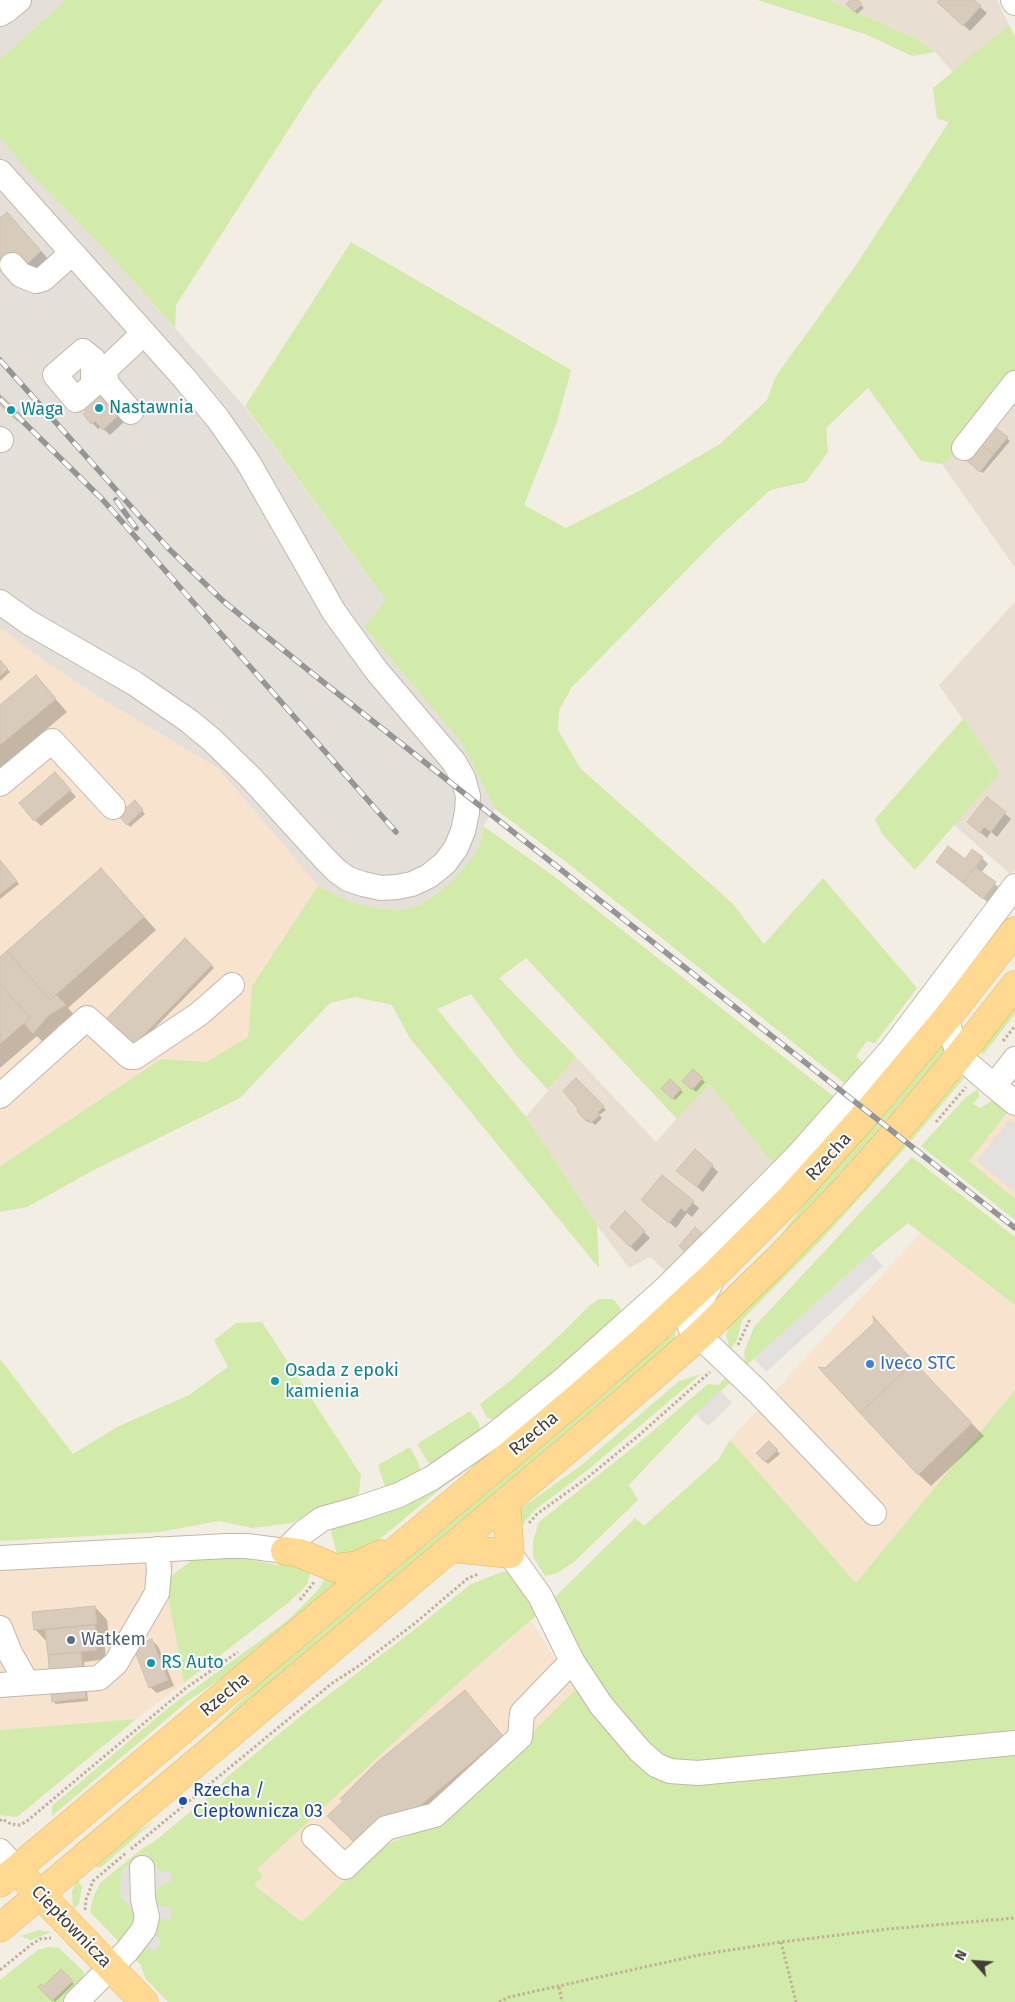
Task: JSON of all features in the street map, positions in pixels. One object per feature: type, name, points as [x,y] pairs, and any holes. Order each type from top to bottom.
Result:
[{"type":"main road","name":"Rzecha","points":[[6,1868],[407,1542],[645,1340],[717,1272],[832,1153],[946,1019],[1015,931]]},
{"type":"main road","name":"Rzecha","points":[[0,1928],[506,1502],[699,1336],[843,1192],[959,1056],[1015,985]]},
{"type":"main road","points":[[451,1548],[510,1554],[506,1502]]},
{"type":"main road","points":[[285,1551],[299,1553],[335,1568],[357,1565],[407,1542]]},
{"type":"main road","name":"Ciepłownicza","points":[[6,1868],[40,1896],[144,2002]]},
{"type":"street","points":[[0,14],[19,0]]},
{"type":"street","points":[[1013,0],[1015,4]]},
{"type":"street","points":[[0,172],[205,403],[248,462],[321,592],[353,639],[376,670],[454,762],[463,778],[468,796],[463,832],[456,848],[445,863],[429,876],[412,884],[381,888],[348,879],[337,871],[234,761],[189,721],[134,683],[28,622],[0,602]]},
{"type":"street","points":[[12,264],[21,275],[36,281],[43,279],[72,253]]},
{"type":"street","points":[[131,412],[99,373],[144,333]]},
{"type":"street","points":[[964,448],[1015,383]]},
{"type":"street","points":[[0,784],[52,741],[113,807]]},
{"type":"street","points":[[0,1558],[248,1546],[285,1551],[304,1532],[322,1519],[399,1495],[432,1478],[494,1435],[523,1412],[634,1317],[748,1206],[850,1098],[891,1050],[1015,886]]},
{"type":"street","points":[[0,1096],[87,1018],[130,1057],[135,1057],[199,1014],[232,985]]},
{"type":"street","points":[[946,1019],[959,1056],[1015,1104]]},
{"type":"street","points":[[994,1086],[1015,1059]]},
{"type":"street","points":[[717,1272],[691,1318],[690,1328],[757,1391],[874,1513]]},
{"type":"street","points":[[0,1685],[99,1678],[116,1662],[158,1593],[159,1570],[157,1549]]},
{"type":"street","points":[[510,1554],[540,1596],[572,1661],[601,1705],[640,1751],[656,1765],[670,1771],[698,1773],[1015,1743]]},
{"type":"street","points":[[0,1628],[10,1653],[27,1683]]},
{"type":"street","points":[[314,1837],[345,1867],[359,1851],[386,1828],[435,1815],[520,1737],[522,1713],[572,1661]]},
{"type":"street","points":[[76,2002],[137,1940],[144,1929],[147,1918],[143,1899],[142,1868]]},
{"type":"path","points":[[299,1602],[314,1583],[325,1563]]},
{"type":"path","points":[[0,1819],[20,1825],[27,1821],[186,1688],[242,1649]]},
{"type":"path","points":[[499,2002],[509,1997],[699,1955],[781,1942],[888,1929],[1015,1918]]},
{"type":"path","points":[[0,1970],[40,1939],[59,1938]]},
{"type":"path","points":[[781,1942],[796,2002]]},
{"type":"path","points":[[559,1987],[562,2002]]},
{"type":"shaded area","points":[[0,0],[66,0],[0,59]]},
{"type":"shaded area","points":[[829,0],[997,0],[1009,25],[953,72],[935,52],[917,39]]},
{"type":"shaded area","points":[[0,138],[28,171],[107,252],[244,406],[386,600],[364,627],[461,742],[495,809],[483,826],[481,842],[471,859],[452,882],[422,904],[402,910],[375,908],[351,902],[318,886],[218,768],[107,702],[46,662],[0,628]]},
{"type":"shaded area","points":[[1015,375],[1015,568],[942,464],[950,458]]},
{"type":"shaded area","points":[[1015,602],[1015,869],[1010,874],[954,825],[1000,773],[939,685]]},
{"type":"shaded area","points":[[0,628],[46,662],[107,702],[218,768],[318,886],[252,986],[248,1037],[206,1062],[161,1059],[0,1166]]},
{"type":"shaded area","points":[[576,1057],[656,1142],[708,1083],[774,1165],[670,1275],[650,1257],[629,1268],[590,1216],[526,1117]]},
{"type":"shaded area","points":[[1015,1104],[1015,1199],[969,1161]]},
{"type":"shaded area","points":[[1010,1119],[1015,1123],[1015,1192],[977,1161]]},
{"type":"shaded area","points":[[921,1233],[1015,1305],[1015,1390],[856,1583],[730,1440]]},
{"type":"shaded area","points":[[871,1253],[883,1266],[766,1372],[754,1359]]},
{"type":"shaded area","points":[[720,1390],[732,1403],[708,1426],[696,1414]]},
{"type":"shaded area","points":[[177,1556],[167,1591],[184,1683],[136,1719],[0,1730],[0,1568]]},
{"type":"shaded area","points":[[531,1621],[575,1690],[443,1822],[380,1847],[302,1922],[253,1884],[263,1876],[257,1869],[457,1684]]},
{"type":"shaded area","points":[[131,1863],[150,1863],[162,1872],[171,1872],[172,1883],[164,1883],[156,1890],[154,1898],[157,1905],[171,1908],[171,1919],[162,1919],[154,1922],[153,1934],[161,1941],[156,1951],[143,1947],[138,1916],[120,1896],[121,1872]]},
{"type":"green space","points":[[66,0],[383,0],[314,90],[176,305],[175,328],[107,252],[28,171],[0,138],[0,59]]},
{"type":"green space","points":[[757,0],[829,0],[917,39],[935,52],[912,56],[865,34]]},
{"type":"green space","points":[[1009,25],[1015,37],[1015,375],[950,458],[942,464],[921,461],[868,388],[826,428],[828,452],[806,482],[770,490],[716,540],[572,687],[559,710],[558,730],[580,768],[732,903],[764,944],[823,878],[917,988],[875,1043],[867,1041],[856,1056],[865,1065],[849,1087],[566,862],[495,809],[461,742],[364,627],[386,600],[245,406],[351,242],[571,370],[557,422],[524,505],[566,528],[641,490],[720,444],[767,400],[776,376],[854,268],[949,122],[937,119],[933,88]]},
{"type":"green space","points":[[964,718],[1000,773],[915,870],[883,835],[875,819]]},
{"type":"green space","points":[[483,826],[555,877],[838,1100],[774,1165],[709,1084],[677,1119],[526,958],[499,978],[576,1057],[548,1090],[516,1055],[471,994],[437,1009],[526,1117],[597,1225],[599,1268],[409,1037],[392,1005],[355,997],[330,1003],[240,1098],[94,1170],[27,1207],[0,1212],[0,1166],[161,1059],[206,1062],[248,1037],[252,986],[318,886],[351,902],[375,908],[402,910],[422,904],[452,882],[471,859],[481,842]]},
{"type":"green space","points":[[1015,1002],[1015,1014],[982,1056],[981,1046]]},
{"type":"green space","points":[[943,1043],[944,1053],[889,1126],[878,1116]]},
{"type":"green space","points":[[957,1077],[965,1077],[911,1141],[905,1136]]},
{"type":"green space","points":[[978,1089],[979,1097],[973,1104],[981,1108],[994,1099],[1008,1112],[969,1161],[1015,1199],[1015,1220],[921,1146],[966,1097]]},
{"type":"green space","points":[[874,1121],[885,1129],[737,1286],[702,1313],[780,1236],[840,1158]]},
{"type":"green space","points":[[901,1143],[906,1147],[822,1239],[742,1320],[737,1340],[730,1350],[726,1335],[729,1323]]},
{"type":"green space","points":[[912,1157],[1015,1237],[1015,1305],[908,1223],[871,1253],[744,1368],[741,1365],[745,1359],[744,1352],[754,1327]]},
{"type":"green space","points":[[599,1299],[613,1299],[621,1309],[618,1322],[496,1420],[487,1418],[480,1404],[510,1381],[589,1306]]},
{"type":"green space","points":[[262,1322],[361,1475],[359,1493],[351,1500],[315,1510],[292,1523],[252,1528],[219,1521],[160,1532],[0,1541],[0,1359],[73,1454],[117,1427],[189,1395],[228,1367],[214,1340],[236,1323]]},
{"type":"green space","points":[[676,1327],[674,1346],[74,1848],[74,1846],[210,1732],[284,1658]]},
{"type":"green space","points":[[701,1374],[589,1469],[535,1510],[525,1521],[518,1536],[517,1518],[520,1509],[579,1467],[679,1381]]},
{"type":"green space","points":[[725,1378],[731,1382],[696,1414],[629,1485],[638,1500],[574,1562],[557,1573],[545,1576],[533,1557],[533,1541],[539,1522],[635,1446],[708,1384],[719,1385]]},
{"type":"green space","points":[[1015,1390],[1015,1732],[696,1762],[664,1761],[602,1687],[563,1627],[551,1601],[635,1518],[644,1526],[719,1459],[730,1440],[856,1583]]},
{"type":"green space","points":[[545,1402],[501,1447],[446,1484],[369,1548],[355,1553],[337,1554],[331,1532],[333,1526]]},
{"type":"green space","points":[[470,1411],[479,1423],[480,1434],[435,1464],[428,1462],[417,1444]]},
{"type":"green space","points":[[410,1447],[419,1464],[421,1473],[396,1487],[385,1487],[378,1465]]},
{"type":"green space","points":[[196,1557],[239,1557],[276,1565],[295,1563],[312,1565],[307,1585],[288,1603],[184,1683],[167,1591],[171,1576]]},
{"type":"green space","points":[[509,1568],[537,1615],[457,1684],[257,1869],[263,1876],[254,1885],[302,1922],[380,1847],[443,1822],[575,1690],[659,1774],[1015,1749],[1015,2002],[168,2002],[146,1979],[140,1964],[132,1957],[136,1949],[161,1941],[153,1934],[154,1922],[162,1919],[154,1898],[156,1890],[164,1883],[162,1872],[150,1863],[131,1863],[121,1872],[138,1916],[122,1945],[90,1912],[93,1898],[100,1883],[218,1789],[227,1777],[302,1715],[471,1584]]},
{"type":"green space","points":[[327,1575],[338,1582],[232,1671],[188,1701],[52,1816],[52,1806],[168,1708],[287,1621],[318,1590]]},
{"type":"green space","points":[[136,1719],[17,1817],[0,1815],[0,1730]]},
{"type":"green space","points":[[154,1821],[100,1868],[92,1865],[99,1857]]},
{"type":"green space","points":[[77,1878],[82,1887],[79,1904],[73,1909],[72,1892]]},
{"type":"green space","points":[[39,1930],[51,1932],[31,1940],[20,1936]]},
{"type":"green space","points":[[49,1947],[59,1948],[84,1972],[83,1978],[73,1992],[62,2002],[0,2002],[0,1980],[38,1950]]},
{"type":"building","points":[[850,0],[858,0],[862,4],[854,12],[846,4]]},
{"type":"building","points":[[939,0],[974,0],[981,6],[963,26],[937,2]]},
{"type":"building","points":[[7,212],[41,251],[25,266],[13,252],[3,262],[0,258],[0,218]]},
{"type":"building","name":"Nastawnia","points":[[99,389],[120,414],[103,430],[95,421],[91,424],[83,414],[86,411],[81,405]]},
{"type":"building","name":"Waga","points":[[0,394],[22,415],[17,421],[0,405]]},
{"type":"building","points":[[991,424],[1008,437],[994,454],[980,443]]},
{"type":"building","points":[[980,443],[994,454],[980,472],[965,459]]},
{"type":"building","points":[[0,660],[8,669],[0,676]]},
{"type":"building","points":[[36,675],[56,699],[0,745],[0,705]]},
{"type":"building","points":[[55,772],[71,790],[34,821],[19,803]]},
{"type":"building","points":[[987,797],[1006,812],[991,832],[984,827],[980,833],[967,822]]},
{"type":"building","points":[[135,800],[143,810],[127,825],[118,815]]},
{"type":"building","points":[[948,846],[965,859],[972,849],[983,857],[963,883],[936,862]]},
{"type":"building","points":[[0,860],[17,881],[0,894]]},
{"type":"building","points":[[975,867],[996,882],[983,899],[963,883]]},
{"type":"building","points":[[101,868],[144,917],[50,1000],[7,951]]},
{"type":"building","points":[[185,938],[212,965],[133,1046],[106,1019]]},
{"type":"building","points":[[7,951],[50,1000],[56,994],[66,1005],[48,1016],[33,1034],[24,1023],[30,1018],[0,984],[0,957]]},
{"type":"building","points":[[0,984],[30,1018],[0,1044]]},
{"type":"building","points":[[693,1069],[703,1078],[692,1090],[682,1081]]},
{"type":"building","points":[[576,1078],[604,1106],[598,1112],[600,1115],[591,1123],[587,1119],[586,1121],[577,1111],[578,1109],[563,1091]]},
{"type":"building","points":[[670,1079],[681,1089],[672,1099],[661,1089]]},
{"type":"building","points":[[695,1149],[713,1165],[697,1187],[676,1171]]},
{"type":"building","points":[[662,1175],[694,1201],[685,1212],[681,1208],[669,1223],[641,1200]]},
{"type":"building","points":[[625,1211],[645,1231],[630,1247],[610,1227]]},
{"type":"building","points":[[695,1227],[706,1237],[690,1256],[679,1246]]},
{"type":"building","name":"Iveco STC","points":[[873,1316],[914,1362],[860,1413],[818,1367],[825,1368],[874,1323]]},
{"type":"building","points":[[914,1362],[972,1423],[918,1475],[860,1413]]},
{"type":"building","points":[[769,1441],[778,1450],[765,1462],[756,1453]]},
{"type":"building","points":[[95,1606],[97,1624],[34,1630],[32,1612]]},
{"type":"building","name":"Watkem","points":[[95,1625],[97,1650],[48,1655],[45,1630]]},
{"type":"building","name":"RS Auto","points":[[152,1639],[168,1680],[149,1688],[133,1646]]},
{"type":"building","points":[[81,1652],[86,1698],[52,1702],[48,1655]]},
{"type":"building","points":[[465,1690],[503,1736],[415,1810],[378,1819],[355,1843],[327,1816],[343,1801],[340,1799],[376,1763]]},
{"type":"building","points":[[61,1969],[73,1981],[52,2001],[38,1987],[41,1984],[44,1986]]},
{"type":"railway","points":[[0,360],[169,549],[223,601],[1015,1228]]},
{"type":"railway","points":[[0,399],[102,499],[396,832]]},
{"type":"railway","points":[[116,500],[136,528]]},
{"type":"place","name":"Nastawnia","points":[[99,408]]},
{"type":"place","name":"Waga","points":[[11,410]]},
{"type":"place","name":"Iveco STC","points":[[870,1364]]},
{"type":"place","name":"Osada z epoki kamienia","points":[[275,1381]]},
{"type":"place","name":"Watkem","points":[[71,1640]]},
{"type":"place","name":"RS Auto","points":[[151,1663]]},
{"type":"place","name":"Rzecha / Ciepłownicza 03","points":[[183,1801]]}]
